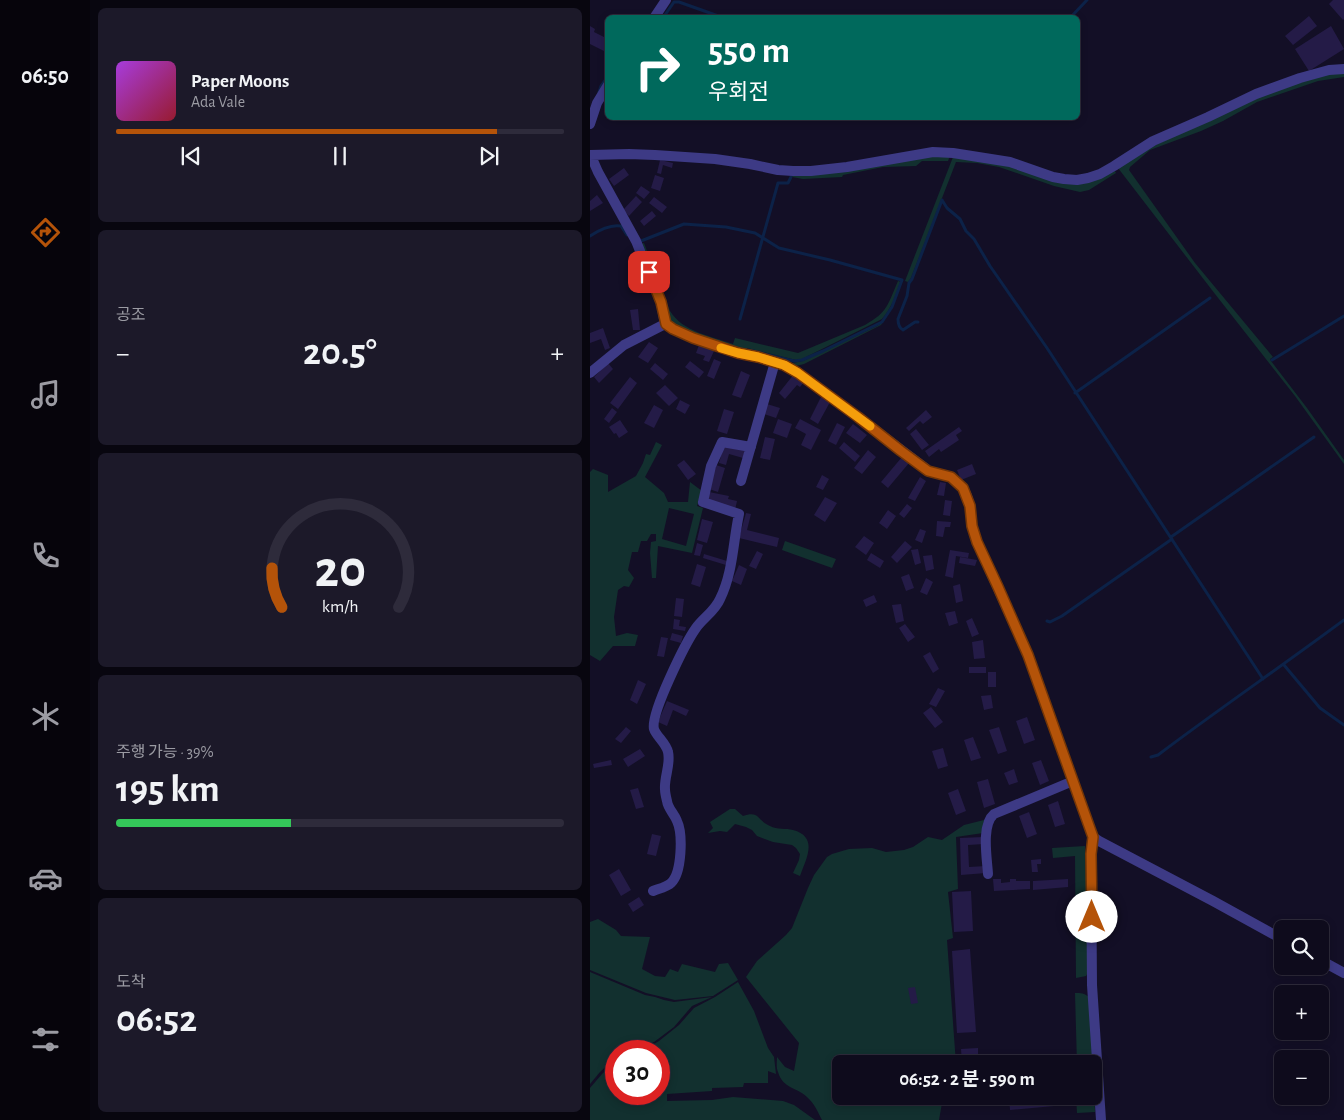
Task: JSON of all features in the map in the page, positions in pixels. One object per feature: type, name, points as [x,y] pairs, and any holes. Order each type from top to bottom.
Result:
[{"type":"street","points":[[656,15],[666,0]]},
{"type":"street","points":[[1101,1120],[1092,985],[1091,854],[1093,837],[1028,655],[977,542],[972,526],[970,506],[963,488],[951,477],[928,471],[858,417],[798,373],[784,365],[693,338],[666,324],[661,302],[636,241],[592,162],[629,154],[690,157],[750,164],[793,172],[847,167],[933,152],[953,153],[1010,162],[1064,179],[1077,180],[1100,174],[1153,140],[1256,94],[1300,78],[1344,68]]},
{"type":"street","points":[[590,124],[597,103],[605,90]]},
{"type":"street","points":[[590,373],[624,346],[666,324]]},
{"type":"street","points":[[741,481],[775,362]]},
{"type":"street","points":[[653,891],[671,883],[677,871],[681,848],[677,820],[671,813],[664,789],[669,760],[668,750],[654,730],[655,719],[673,670],[682,652],[696,627],[721,598],[732,560],[739,514],[703,502],[711,466],[722,442],[751,447]]},
{"type":"street","points":[[988,874],[986,841],[990,817],[1073,781]]},
{"type":"street","points":[[1093,837],[1099,842],[1274,935]]},
{"type":"street","points":[[1329,965],[1344,973]]},
{"type":"green space","points":[[1344,72],[1344,77],[1318,81],[1257,102],[1201,131],[1150,150],[1129,170],[1195,263],[1273,357],[1270,359],[1271,361],[1344,460],[1344,464],[1295,396],[1118,168],[1135,155],[1252,98],[1308,78]]},
{"type":"green space","points":[[950,156],[948,161],[922,161],[916,166],[883,167],[843,175],[842,177],[803,179],[792,177],[793,174],[921,157]]},
{"type":"green space","points":[[953,157],[1009,164],[1058,181],[1115,171],[1116,173],[1089,190],[1080,192],[1054,186],[999,167],[956,162],[911,278],[908,282],[905,281]]},
{"type":"green space","points":[[644,243],[670,311],[676,318],[690,329],[733,344],[735,338],[798,353],[873,320],[886,307],[898,281],[901,282],[891,306],[882,319],[802,359],[796,360],[747,348],[747,351],[792,363],[803,361],[877,326],[888,315],[881,325],[804,364],[792,367],[746,353],[670,324],[641,244]]},
{"type":"green space","points":[[656,442],[662,445],[645,477],[664,493],[668,502],[688,502],[690,482],[702,491],[697,506],[703,508],[692,553],[658,546],[656,578],[652,578],[650,553],[651,542],[656,541],[656,534],[651,534],[647,541],[641,541],[638,552],[632,552],[628,570],[634,578],[629,587],[624,586],[618,590],[614,617],[616,636],[627,633],[638,635],[635,646],[613,646],[600,661],[590,655],[590,472],[593,469],[608,475],[608,492],[636,476],[646,454],[650,455]],"holes":[[[669,508],[694,514],[686,546],[662,539]]]},
{"type":"green space","points":[[785,541],[836,559],[832,568],[782,550]]},
{"type":"green space","points":[[730,809],[735,809],[743,816],[756,815],[766,824],[773,827],[801,833],[806,838],[808,849],[800,876],[793,873],[800,854],[792,845],[773,842],[757,836],[746,827],[735,824],[727,832],[708,833],[713,828],[710,822]]},
{"type":"green space","points":[[984,820],[983,833],[956,837],[958,889],[948,892],[953,938],[947,940],[955,1055],[832,1055],[832,1105],[942,1105],[939,1120],[822,1120],[809,1099],[787,1085],[780,1078],[777,1069],[777,1057],[785,1067],[794,1071],[799,1043],[746,977],[757,961],[792,928],[814,875],[827,857],[849,849],[872,848],[886,852],[904,850],[913,847],[928,837],[942,840],[964,825]]},
{"type":"green space","points":[[1085,846],[1089,971],[1086,976],[1076,978],[1075,856],[1053,858],[1052,848]]},
{"type":"green space","points":[[598,919],[616,930],[621,936],[650,937],[642,969],[655,976],[665,977],[670,969],[678,972],[682,964],[715,972],[719,964],[728,963],[738,980],[713,996],[675,1000],[646,993],[590,970],[590,922]]},
{"type":"green space","points":[[590,972],[645,995],[664,1000],[674,1002],[712,997],[692,1006],[674,1027],[657,1040],[605,1040],[605,1067],[590,1084]]},
{"type":"green space","points":[[738,982],[754,1011],[768,1048],[774,1057],[776,1074],[768,1071],[768,1083],[744,1083],[743,1087],[712,1088],[712,1091],[670,1094],[670,1040],[660,1040],[679,1025],[694,1008]]},
{"type":"green space","points":[[1075,993],[1089,997],[1092,1055],[1077,1055]]},
{"type":"green space","points":[[605,1071],[605,1105],[670,1105],[670,1101],[712,1100],[733,1097],[783,1101],[794,1105],[815,1120],[590,1120],[590,1088]]},
{"type":"green space","points":[[1077,1105],[1095,1105],[1095,1112],[1077,1113]]},
{"type":"building","points":[[1333,0],[1344,0],[1343,20],[1329,4]]},
{"type":"building","points":[[1309,16],[1317,26],[1293,45],[1285,36]]},
{"type":"building","points":[[590,26],[595,29],[594,32],[605,38],[605,52],[590,44]]},
{"type":"building","points":[[1331,26],[1344,49],[1309,71],[1295,49]]},
{"type":"building","points":[[660,160],[673,163],[672,168],[663,165],[661,174],[657,173]]},
{"type":"building","points":[[624,168],[629,175],[614,186],[609,179]]},
{"type":"building","points":[[655,175],[664,178],[660,191],[651,188]]},
{"type":"building","points":[[641,186],[650,192],[644,199],[636,193]]},
{"type":"building","points":[[597,195],[603,203],[590,211],[590,201]]},
{"type":"building","points":[[636,196],[642,202],[629,216],[623,210]]},
{"type":"building","points":[[654,197],[667,207],[662,213],[649,203]]},
{"type":"building","points":[[652,211],[656,216],[644,226],[640,221]]},
{"type":"building","points":[[638,309],[640,330],[633,330],[630,310]]},
{"type":"building","points":[[603,328],[610,348],[605,350],[601,339],[590,343],[590,333]]},
{"type":"building","points":[[649,342],[658,348],[648,363],[638,357]]},
{"type":"building","points":[[699,345],[714,351],[709,362],[703,360],[705,356],[696,353]]},
{"type":"building","points":[[714,359],[721,362],[714,379],[707,376]]},
{"type":"building","points":[[690,361],[704,372],[699,378],[685,367]]},
{"type":"building","points":[[608,363],[613,369],[599,383],[594,377]]},
{"type":"building","points":[[655,363],[668,374],[663,380],[650,369]]},
{"type":"building","points":[[741,371],[750,375],[741,398],[732,395]]},
{"type":"building","points":[[794,374],[804,382],[800,387],[797,385],[785,399],[779,393]]},
{"type":"building","points":[[630,377],[637,383],[618,409],[610,403]]},
{"type":"building","points":[[665,385],[678,398],[669,406],[656,393]]},
{"type":"building","points":[[821,397],[830,402],[818,424],[810,419]]},
{"type":"building","points":[[680,400],[690,405],[685,414],[676,409]]},
{"type":"building","points":[[767,404],[780,408],[776,418],[764,414]]},
{"type":"building","points":[[654,405],[663,410],[654,428],[644,423]]},
{"type":"building","points":[[612,408],[617,412],[609,423],[604,419]]},
{"type":"building","points":[[724,409],[734,412],[727,434],[717,431]]},
{"type":"building","points":[[926,410],[932,417],[923,424],[920,421],[909,431],[906,428]]},
{"type":"building","points":[[778,419],[792,424],[787,438],[773,433]]},
{"type":"building","points":[[800,419],[821,430],[811,450],[801,445],[806,434],[795,428]]},
{"type":"building","points":[[620,420],[628,432],[619,438],[609,427]]},
{"type":"building","points":[[837,423],[845,427],[836,445],[828,441]]},
{"type":"building","points":[[853,424],[867,435],[860,443],[846,433]]},
{"type":"building","points":[[959,427],[962,431],[956,435],[959,440],[941,452],[939,449],[929,457],[925,451]]},
{"type":"building","points":[[916,429],[929,445],[922,450],[910,434]]},
{"type":"building","points":[[765,437],[775,439],[770,460],[760,458]]},
{"type":"building","points":[[844,442],[860,456],[855,462],[839,448]]},
{"type":"building","points":[[724,445],[745,450],[743,458],[729,454],[726,465],[719,463]]},
{"type":"building","points":[[868,450],[876,457],[862,474],[854,468]]},
{"type":"building","points":[[902,457],[909,463],[888,488],[881,482]]},
{"type":"building","points":[[684,460],[696,474],[688,480],[677,465]]},
{"type":"building","points":[[972,464],[976,474],[961,480],[957,470]]},
{"type":"building","points":[[716,465],[725,468],[718,492],[709,489]]},
{"type":"building","points":[[822,475],[829,479],[823,490],[816,487]]},
{"type":"building","points":[[920,477],[926,481],[915,501],[908,498]]},
{"type":"building","points":[[940,482],[946,483],[944,496],[937,495]]},
{"type":"building","points":[[709,492],[729,496],[728,499],[737,501],[735,510],[707,501]]},
{"type":"building","points":[[825,497],[837,503],[825,522],[814,515]]},
{"type":"building","points":[[945,500],[952,501],[950,516],[943,515]]},
{"type":"building","points":[[907,504],[912,508],[904,518],[899,514]]},
{"type":"building","points":[[888,510],[896,516],[887,529],[879,523]]},
{"type":"building","points":[[746,513],[751,514],[747,530],[779,538],[777,547],[739,538]]},
{"type":"building","points":[[702,519],[713,522],[707,543],[697,540]]},
{"type":"building","points":[[937,521],[951,522],[950,527],[945,527],[943,537],[936,536]]},
{"type":"building","points":[[920,529],[926,531],[922,543],[915,540]]},
{"type":"building","points":[[864,536],[874,543],[866,555],[855,547]]},
{"type":"building","points":[[905,541],[912,547],[897,563],[891,557]]},
{"type":"building","points":[[697,543],[703,545],[700,556],[694,555]]},
{"type":"building","points":[[918,549],[921,563],[915,565],[911,550]]},
{"type":"building","points":[[950,550],[969,553],[968,558],[956,556],[953,578],[945,576]]},
{"type":"building","points":[[757,551],[763,554],[756,569],[749,566]]},
{"type":"building","points":[[871,553],[884,561],[880,568],[867,560]]},
{"type":"building","points":[[704,554],[727,561],[726,565],[703,558]]},
{"type":"building","points":[[932,555],[934,569],[926,571],[923,556]]},
{"type":"building","points":[[960,557],[977,560],[975,566],[959,563]]},
{"type":"building","points":[[697,564],[706,567],[700,587],[691,584]]},
{"type":"building","points":[[739,565],[747,569],[741,585],[732,581]]},
{"type":"building","points":[[909,574],[914,588],[906,591],[901,577]]},
{"type":"building","points":[[926,578],[933,582],[927,595],[920,592]]},
{"type":"building","points":[[960,584],[963,601],[956,603],[953,586]]},
{"type":"building","points":[[874,595],[877,602],[866,607],[863,600]]},
{"type":"building","points":[[676,598],[684,599],[682,617],[674,616]]},
{"type":"building","points":[[901,604],[904,621],[896,623],[892,605]]},
{"type":"building","points":[[955,611],[958,623],[949,626],[945,613]]},
{"type":"building","points":[[972,618],[979,634],[972,637],[966,621]]},
{"type":"building","points":[[674,619],[680,620],[679,626],[686,627],[685,631],[673,629]]},
{"type":"building","points":[[905,624],[915,637],[908,642],[899,628]]},
{"type":"building","points":[[672,633],[683,636],[681,643],[670,640]]},
{"type":"building","points":[[661,637],[668,638],[664,657],[657,656]]},
{"type":"building","points":[[983,640],[985,658],[974,659],[972,642]]},
{"type":"building","points":[[930,652],[939,669],[933,673],[923,656]]},
{"type":"building","points":[[969,667],[986,667],[986,673],[969,673]]},
{"type":"building","points":[[988,672],[996,672],[996,687],[988,687]]},
{"type":"building","points":[[638,680],[646,684],[637,704],[630,700]]},
{"type":"building","points":[[938,688],[945,691],[936,707],[929,704]]},
{"type":"building","points":[[991,695],[993,708],[984,710],[981,696]]},
{"type":"building","points":[[667,701],[689,710],[686,716],[673,710],[667,726],[658,722]]},
{"type":"building","points":[[931,707],[943,722],[935,728],[923,713]]},
{"type":"building","points":[[1027,717],[1035,740],[1024,744],[1016,721]]},
{"type":"building","points":[[626,727],[631,731],[621,743],[615,739]]},
{"type":"building","points":[[999,727],[1007,751],[998,754],[989,730]]},
{"type":"building","points":[[973,737],[981,758],[971,761],[964,740]]},
{"type":"building","points":[[943,748],[948,766],[938,769],[932,751]]},
{"type":"building","points":[[640,749],[645,756],[628,767],[623,759]]},
{"type":"building","points":[[611,760],[612,765],[594,768],[593,764]]},
{"type":"building","points":[[1041,760],[1049,781],[1040,785],[1032,763]]},
{"type":"building","points":[[1014,769],[1018,782],[1009,785],[1004,773]]},
{"type":"building","points":[[988,779],[995,804],[984,808],[977,782]]},
{"type":"building","points":[[638,788],[644,807],[636,809],[630,790]]},
{"type":"building","points":[[958,789],[966,811],[956,815],[948,793]]},
{"type":"building","points":[[1058,801],[1065,824],[1055,827],[1048,805]]},
{"type":"building","points":[[1029,812],[1037,834],[1027,838],[1019,816]]},
{"type":"building","points":[[652,834],[661,836],[656,856],[647,854]]},
{"type":"building","points":[[983,837],[984,844],[968,845],[969,867],[986,866],[986,873],[961,875],[960,838]]},
{"type":"building","points":[[1041,859],[1041,864],[1037,864],[1038,872],[1032,872],[1031,860]]},
{"type":"building","points":[[619,869],[631,890],[621,896],[609,875]]},
{"type":"building","points":[[993,879],[1001,879],[1001,883],[1010,882],[1010,879],[1030,881],[1030,889],[994,891]]},
{"type":"building","points":[[1068,879],[1068,887],[1033,890],[1033,881]]},
{"type":"building","points":[[971,891],[973,931],[954,932],[952,892]]},
{"type":"building","points":[[639,897],[644,905],[633,912],[628,904]]},
{"type":"building","points":[[1104,913],[1104,922],[1107,922],[1107,927],[1099,927],[1099,914]]},
{"type":"building","points":[[970,949],[976,1032],[957,1033],[952,951]]},
{"type":"building","points":[[915,987],[918,1003],[911,1004],[908,988]]},
{"type":"building","points":[[978,1048],[978,1055],[961,1055],[961,1049]]},
{"type":"building","points":[[1010,1105],[1065,1105],[1010,1110]]},
{"type":"waterway","points":[[1073,15],[1087,0]]},
{"type":"waterway","points":[[665,15],[674,2],[716,15]]},
{"type":"waterway","points":[[599,92],[605,80]]},
{"type":"waterway","points":[[740,319],[778,183],[788,183],[791,177]]},
{"type":"waterway","points":[[942,200],[947,208],[960,219],[966,231],[974,239],[1263,679]]},
{"type":"waterway","points":[[918,322],[903,330],[899,326],[898,319],[907,296],[909,283],[942,200]]},
{"type":"waterway","points":[[641,241],[684,224],[726,227],[755,233],[779,248],[902,280],[892,307],[882,322],[823,351],[802,360],[794,361],[749,350]]},
{"type":"waterway","points":[[590,236],[613,226],[621,226],[627,235]]},
{"type":"waterway","points":[[1075,393],[1210,298]]},
{"type":"waterway","points":[[1272,360],[1344,316]]},
{"type":"waterway","points":[[1171,537],[1314,437]]},
{"type":"waterway","points":[[1047,621],[1050,622],[1062,616],[1172,539]]},
{"type":"waterway","points":[[1151,757],[1158,755],[1344,620]]},
{"type":"waterway","points":[[1284,665],[1320,708],[1344,725]]},
{"type":"slow traffic","points":[[721,348],[784,365],[798,373],[870,426]]},
{"type":"route","points":[[649,272],[661,302],[666,324],[673,329],[693,338],[738,353],[784,365],[798,373],[858,417],[928,471],[951,477],[963,488],[970,506],[974,534],[1028,655],[1093,837],[1091,854],[1092,917]]}]
